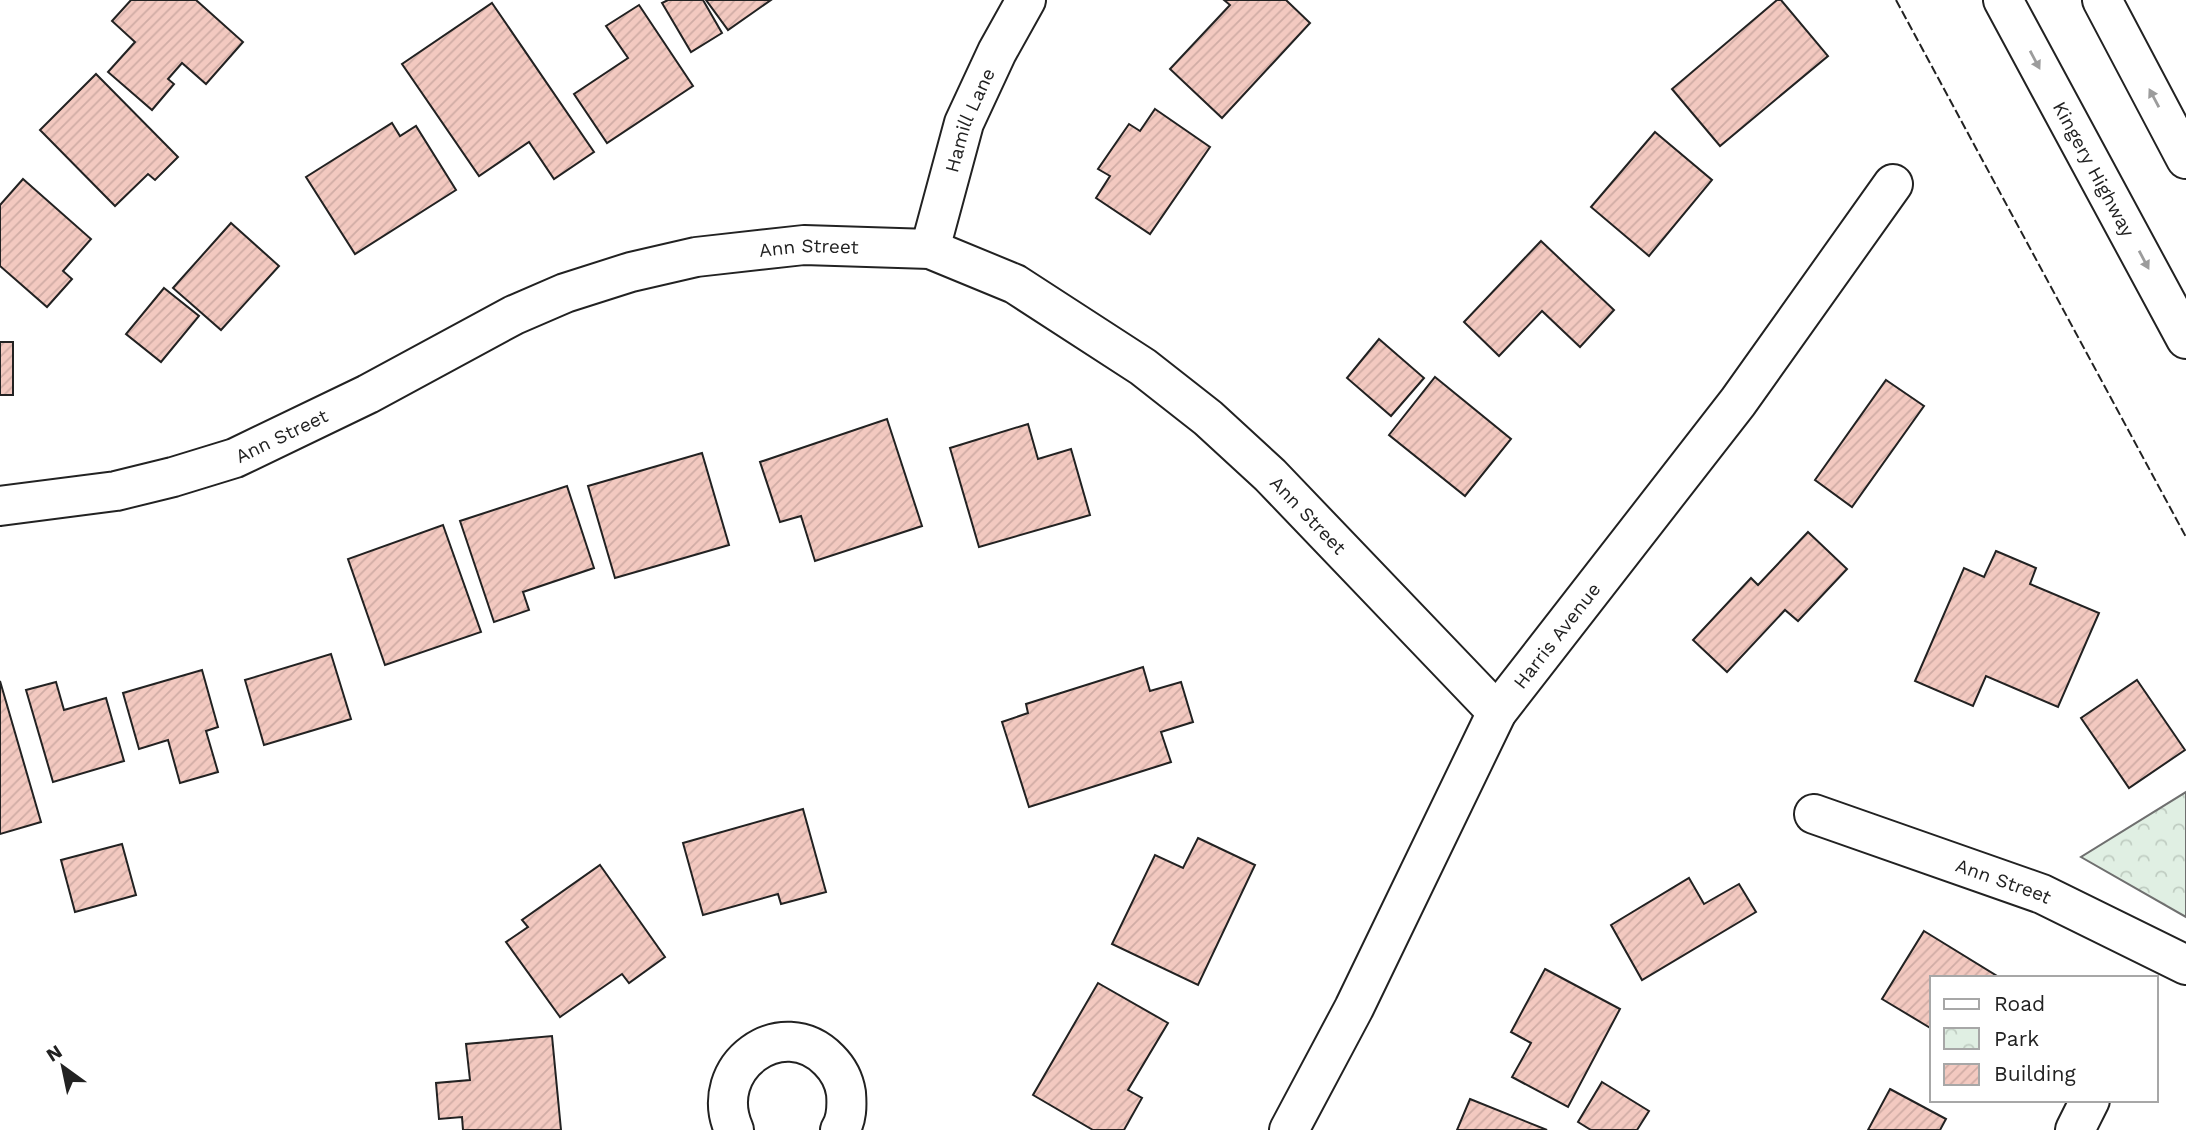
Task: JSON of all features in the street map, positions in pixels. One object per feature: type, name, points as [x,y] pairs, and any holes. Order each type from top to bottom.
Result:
[{"type":"main road","name":"Hamill Lane","points":[[930,249],[964,123],[997,52],[1026,0]]},
{"type":"main road","name":"Kingery Highway","points":[[2003,0],[2186,339]]},
{"type":"main road","points":[[2102,0],[2186,159]]},
{"type":"main road","name":"Harris Avenue","points":[[1289,1130],[1354,1008],[1497,712],[1738,402],[1893,184]]},
{"type":"main road","name":"Ann Street","points":[[0,506],[116,491],[235,458],[357,400],[514,315],[565,293],[631,272],[696,257],[804,245],[930,249],[1015,284],[1143,367],[1208,418],[1270,475],[1497,712]]},
{"type":"main road","name":"Ann Street","points":[[1814,814],[2042,894],[2170,966]]},
{"type":"main road","points":[[734,1130],[727,1108],[729,1087],[738,1068],[752,1054],[770,1045],[788,1042],[807,1045],[824,1055],[837,1068],[845,1086],[847,1105],[844,1124],[840,1130]]},
{"type":"main road","points":[[2075,1130],[2089,1102]]},
{"type":"green space","points":[[2186,792],[2186,917],[2081,857]]},
{"type":"building","points":[[131,0],[196,0],[243,42],[206,84],[182,63],[168,79],[174,84],[152,110],[108,72],[135,42],[112,21]]},
{"type":"building","points":[[668,0],[703,0],[722,33],[691,52],[662,3]]},
{"type":"building","points":[[706,0],[771,0],[728,30]]},
{"type":"building","points":[[1224,0],[1286,0],[1310,23],[1222,118],[1170,69],[1230,5]]},
{"type":"building","points":[[1777,0],[1781,0],[1828,56],[1720,146],[1672,89]]},
{"type":"building","points":[[492,3],[594,152],[554,179],[529,142],[479,176],[402,64]]},
{"type":"building","points":[[639,5],[693,86],[607,143],[574,94],[628,58],[606,26]]},
{"type":"building","points":[[96,74],[178,157],[155,180],[148,174],[115,206],[40,130]]},
{"type":"building","points":[[1155,109],[1210,147],[1150,234],[1096,198],[1110,176],[1098,169],[1129,124],[1140,131]]},
{"type":"building","points":[[392,123],[400,136],[416,126],[456,190],[355,254],[306,177]]},
{"type":"building","points":[[1655,132],[1712,180],[1649,256],[1591,207]]},
{"type":"building","points":[[23,179],[91,239],[63,271],[72,279],[47,307],[0,266],[0,205]]},
{"type":"building","points":[[231,223],[279,266],[221,330],[173,288]]},
{"type":"building","points":[[1541,241],[1614,310],[1580,347],[1542,311],[1499,356],[1464,322]]},
{"type":"building","points":[[164,288],[199,316],[161,362],[126,334]]},
{"type":"building","points":[[1379,339],[1424,378],[1391,416],[1347,378]]},
{"type":"building","points":[[0,342],[13,342],[13,395],[0,395]]},
{"type":"building","points":[[1435,377],[1511,439],[1465,496],[1389,435]]},
{"type":"building","points":[[1886,380],[1924,406],[1852,507],[1815,480]]},
{"type":"building","points":[[887,419],[922,526],[815,561],[801,516],[780,522],[760,462]]},
{"type":"building","points":[[1028,424],[1038,459],[1071,449],[1090,515],[979,547],[950,448]]},
{"type":"building","points":[[702,453],[729,545],[615,578],[588,486]]},
{"type":"building","points":[[567,486],[594,568],[523,592],[529,610],[494,622],[460,521]]},
{"type":"building","points":[[443,525],[481,632],[385,665],[348,559]]},
{"type":"building","points":[[1808,532],[1847,569],[1798,621],[1785,610],[1727,672],[1693,640],[1751,578],[1758,585]]},
{"type":"building","points":[[1996,551],[2036,568],[2030,584],[2099,613],[2058,707],[1986,676],[1973,706],[1915,681],[1964,568],[1984,577]]},
{"type":"building","points":[[331,654],[351,719],[264,745],[245,680]]},
{"type":"building","points":[[1143,667],[1150,691],[1181,682],[1193,722],[1161,732],[1171,762],[1029,807],[1002,722],[1028,713],[1026,704]]},
{"type":"building","points":[[202,670],[218,727],[206,731],[218,772],[180,783],[168,740],[139,749],[123,693]]},
{"type":"building","points":[[2137,680],[2185,750],[2129,788],[2081,718]]},
{"type":"building","points":[[0,681],[41,822],[0,834]]},
{"type":"building","points":[[56,682],[64,710],[106,698],[124,761],[53,782],[26,690]]},
{"type":"building","points":[[803,809],[826,892],[781,904],[778,894],[703,915],[683,843]]},
{"type":"building","points":[[1198,838],[1255,865],[1198,985],[1112,944],[1155,855],[1183,868]]},
{"type":"building","points":[[122,844],[136,895],[75,912],[61,860]]},
{"type":"building","points":[[600,865],[665,957],[629,983],[622,974],[560,1017],[506,942],[528,927],[522,920]]},
{"type":"building","points":[[1689,878],[1704,904],[1739,884],[1756,912],[1642,980],[1611,925]]},
{"type":"building","points":[[1924,931],[1997,976],[1930,976],[1930,1028],[1882,999]]},
{"type":"building","points":[[1545,969],[1620,1009],[1568,1107],[1512,1077],[1531,1043],[1511,1032]]},
{"type":"building","points":[[1098,983],[1168,1023],[1128,1090],[1142,1098],[1124,1130],[1093,1130],[1033,1095]]},
{"type":"building","points":[[552,1036],[561,1130],[463,1130],[462,1117],[439,1119],[436,1083],[470,1080],[466,1044]]},
{"type":"building","points":[[1602,1082],[1649,1111],[1637,1130],[1591,1130],[1578,1122]]},
{"type":"building","points":[[1890,1089],[1946,1119],[1940,1130],[1868,1130]]},
{"type":"building","points":[[1470,1099],[1547,1130],[1457,1130]]},
{"type":"fence","points":[[1896,0],[2186,537]]}]
